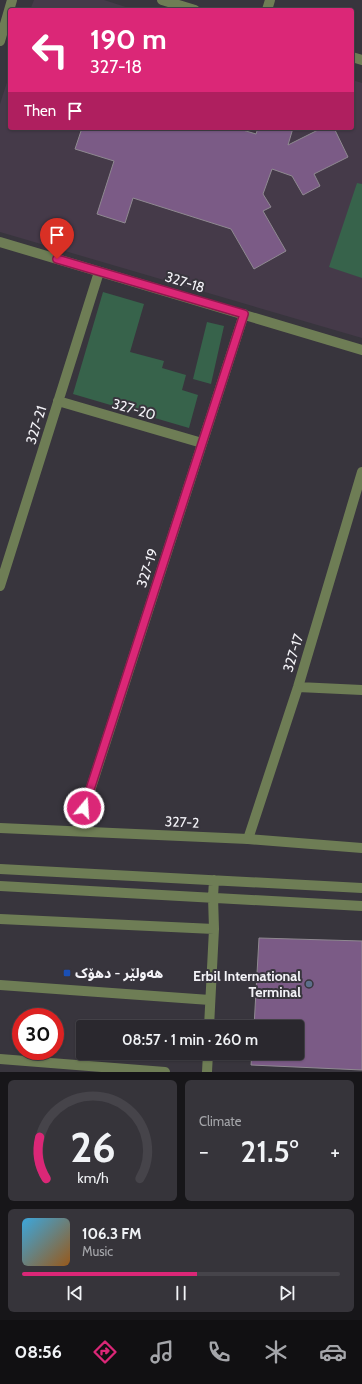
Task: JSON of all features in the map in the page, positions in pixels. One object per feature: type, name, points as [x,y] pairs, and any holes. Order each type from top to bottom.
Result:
[{"type":"street","points":[[162,0],[188,8]]},
{"type":"street","points":[[0,41],[8,14]]},
{"type":"street","name":"327-18","points":[[0,242],[362,350]]},
{"type":"street","name":"327-21","points":[[0,586],[99,272]]},
{"type":"street","name":"327-19","points":[[77,831],[244,314]]},
{"type":"street","name":"327-20","points":[[58,401],[202,443]]},
{"type":"street","name":"327-17","points":[[248,839],[298,687],[362,472]]},
{"type":"street","points":[[298,687],[362,690]]},
{"type":"street","name":"327-2","points":[[0,828],[248,839],[362,848]]},
{"type":"street","points":[[0,869],[362,888]]},
{"type":"street","points":[[209,1020],[214,929],[214,880]]},
{"type":"street","points":[[0,886],[362,906]]},
{"type":"street","points":[[0,919],[214,929]]},
{"type":"street","points":[[0,986],[210,1000]]},
{"type":"street","points":[[0,1059],[165,1072]]},
{"type":"street","points":[[207,1072],[208,1060]]},
{"type":"shaded area","points":[[34,0],[104,0],[129,8],[31,8]]},
{"type":"shaded area","points":[[8,79],[8,130],[354,130],[354,81],[362,83],[362,338],[0,232],[0,104]]},
{"type":"green space","points":[[357,183],[362,184],[362,278],[329,267]]},
{"type":"green space","points":[[103,292],[144,304],[130,352],[164,361],[162,368],[186,375],[182,390],[198,395],[189,428],[73,394]]},
{"type":"green space","points":[[207,322],[224,326],[211,384],[193,379]]},
{"type":"building","points":[[81,130],[243,130],[256,134],[257,130],[292,130],[288,145],[318,130],[335,130],[348,157],[314,174],[320,186],[303,195],[292,176],[272,169],[263,194],[271,207],[263,211],[286,251],[254,269],[231,229],[133,198],[125,223],[97,214],[114,161],[75,149]]},
{"type":"building","name":"Erbil International Terminal","points":[[259,938],[362,941],[362,1070],[251,1065],[251,1060],[304,1060],[304,1020],[254,1020]]},
{"type":"place","name":"هەولێر - دهۆک","points":[[67,973]]},
{"type":"place","name":"Erbil International Terminal","points":[[309,984]]},
{"type":"route","points":[[57,259],[244,314],[84,808]]}]
